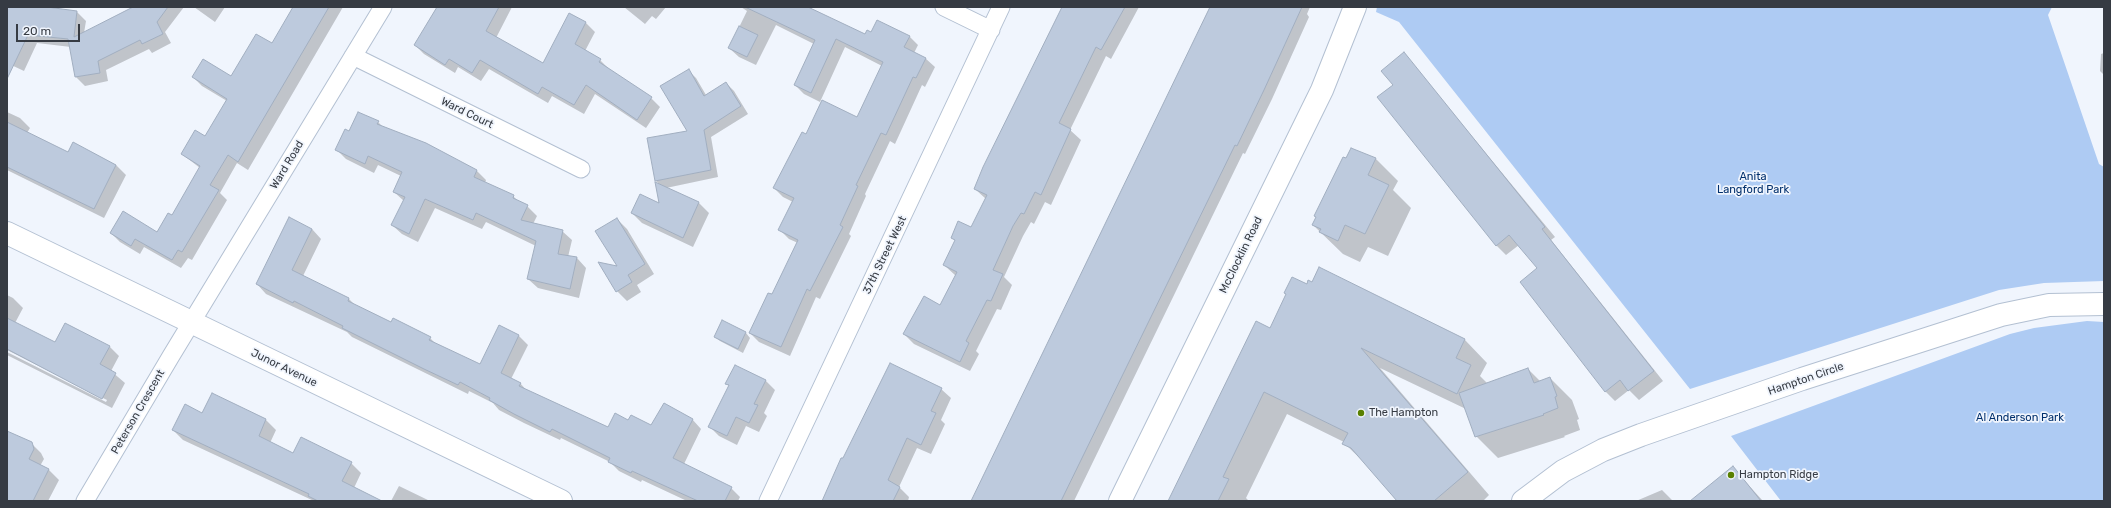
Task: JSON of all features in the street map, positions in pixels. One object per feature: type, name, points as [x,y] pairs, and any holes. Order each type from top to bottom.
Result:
[{"type":"street","name":"Ward Road","points":[[191,323],[383,7]]},
{"type":"street","points":[[944,7],[991,30]]},
{"type":"street","name":"37th Street West","points":[[768,501],[1001,7]]},
{"type":"street","name":"McClocklin Road","points":[[1120,501],[1322,90],[1355,7]]},
{"type":"street","name":"Ward Court","points":[[353,56],[581,169]]},
{"type":"street","name":"Junor Avenue","points":[[7,233],[561,501]]},
{"type":"street","name":"Hampton Circle","points":[[1523,501],[1563,471],[1603,450],[1802,379],[2001,315],[2049,305],[2104,304]]},
{"type":"street","name":"Peterson Crescent","points":[[85,501],[191,323]]},
{"type":"green space","name":"Anita Langford Park","points":[[1377,7],[2052,7],[2048,15],[2099,164],[2104,167],[2104,281],[2044,283],[1999,290],[1690,389],[1399,22],[1376,12]]},
{"type":"green space","name":"Al Anderson Park","points":[[2087,321],[2104,322],[2104,501],[1781,501],[1731,436],[2010,334],[2034,328]]},
{"type":"building","points":[[7,7],[47,7],[77,11],[74,37],[133,7],[168,7],[157,22],[163,34],[142,44],[140,40],[98,61],[100,73],[75,77],[68,39],[28,35],[7,79]]},
{"type":"building","points":[[293,7],[329,7],[238,162],[228,155],[210,185],[219,190],[182,252],[178,250],[172,260],[135,239],[131,246],[110,233],[123,211],[157,232],[168,213],[172,215],[200,166],[181,154],[195,130],[205,136],[227,99],[192,77],[203,59],[231,76],[256,34],[272,43]]},
{"type":"building","points":[[437,7],[499,7],[486,31],[543,63],[569,13],[586,22],[575,44],[601,59],[599,62],[652,97],[637,120],[586,85],[574,105],[542,87],[538,94],[480,60],[472,73],[449,59],[445,65],[414,45]]},
{"type":"building","points":[[745,7],[808,7],[865,34],[867,30],[871,32],[877,20],[910,36],[904,47],[926,58],[916,78],[913,77],[886,135],[881,133],[856,185],[858,186],[840,225],[843,227],[810,291],[807,289],[781,347],[749,333],[768,293],[772,294],[798,240],[778,230],[794,198],[773,188],[802,132],[806,134],[822,100],[857,117],[883,62],[836,39],[811,93],[794,85],[815,40]]},
{"type":"building","points":[[1062,7],[1125,7],[1101,50],[1096,47],[1059,123],[1071,129],[1041,195],[1035,192],[1024,214],[1021,213],[1013,226],[993,270],[1003,274],[991,301],[987,300],[966,341],[969,343],[960,362],[903,334],[924,296],[940,305],[957,272],[943,265],[955,240],[951,238],[958,221],[971,227],[987,195],[974,189],[983,167]]},
{"type":"building","points":[[1210,7],[1302,7],[1237,146],[1235,145],[1061,501],[971,501]]},
{"type":"building","points":[[739,26],[758,35],[747,57],[728,48]]},
{"type":"building","points":[[1404,52],[1545,227],[1542,229],[1654,371],[1628,391],[1620,380],[1605,392],[1520,282],[1537,268],[1509,235],[1496,246],[1377,97],[1393,85],[1381,71]]},
{"type":"building","points":[[689,69],[704,96],[726,82],[741,106],[704,130],[711,170],[655,181],[647,138],[687,131],[660,86]]},
{"type":"building","points":[[358,112],[379,121],[377,124],[426,143],[477,170],[474,177],[514,195],[513,198],[528,205],[521,220],[563,230],[558,254],[577,257],[570,289],[527,279],[536,241],[476,213],[473,220],[425,199],[409,234],[391,225],[405,197],[393,192],[402,172],[368,156],[365,164],[335,150],[345,129],[349,131]]},
{"type":"building","points":[[7,122],[68,152],[73,142],[116,165],[94,209],[7,167]]},
{"type":"building","points":[[1351,148],[1376,158],[1368,175],[1389,185],[1365,234],[1345,225],[1338,241],[1319,232],[1321,229],[1312,225],[1316,217],[1314,216],[1343,157],[1346,158]]},
{"type":"building","points":[[655,182],[699,202],[683,238],[631,213],[640,194],[659,203]]},
{"type":"building","points":[[289,217],[312,229],[292,270],[349,298],[348,301],[391,322],[393,318],[431,337],[429,340],[480,364],[499,325],[519,335],[501,373],[521,383],[519,386],[608,427],[615,413],[628,420],[631,415],[651,425],[664,403],[693,419],[673,458],[732,487],[725,501],[698,501],[632,471],[631,473],[608,462],[610,458],[552,429],[550,432],[514,414],[489,400],[490,398],[460,382],[458,385],[424,369],[342,328],[343,326],[294,301],[293,303],[256,284]]},
{"type":"building","points":[[617,218],[645,264],[628,275],[632,282],[616,292],[598,262],[617,266],[595,231]]},
{"type":"building","points":[[1319,267],[1465,339],[1456,358],[1471,365],[1457,394],[1361,348],[1468,472],[1434,501],[1397,501],[1351,448],[1342,444],[1348,433],[1264,392],[1223,477],[1229,479],[1218,501],[1168,501],[1256,321],[1270,328],[1286,294],[1284,293],[1292,277],[1307,284],[1308,280],[1312,282]]},
{"type":"building","points":[[7,318],[55,342],[65,323],[110,346],[100,364],[116,373],[102,399],[7,349]]},
{"type":"building","points":[[722,320],[746,332],[738,349],[714,337]]},
{"type":"building","points":[[890,363],[942,388],[931,411],[936,413],[921,445],[907,438],[888,480],[900,487],[893,501],[822,501],[841,458],[843,458]]},
{"type":"building","points":[[735,365],[766,380],[754,404],[758,405],[749,423],[736,417],[727,436],[708,427],[729,385],[725,384]]},
{"type":"building","points":[[1528,368],[1534,383],[1550,377],[1557,396],[1555,397],[1558,408],[1543,414],[1544,415],[1475,437],[1459,393]]},
{"type":"building","points":[[212,393],[266,419],[259,436],[293,453],[301,437],[352,462],[342,481],[382,501],[318,501],[308,496],[309,494],[172,430],[185,404],[202,413]]},
{"type":"building","points":[[7,431],[32,442],[34,449],[29,459],[49,469],[33,501],[7,501]]},
{"type":"building","name":"Hampton Ridge","points":[[1733,466],[1761,501],[1690,501]]},
{"type":"place","name":"The Hampton","points":[[1361,413]]},
{"type":"place","name":"Hampton Ridge","points":[[1731,475]]}]
